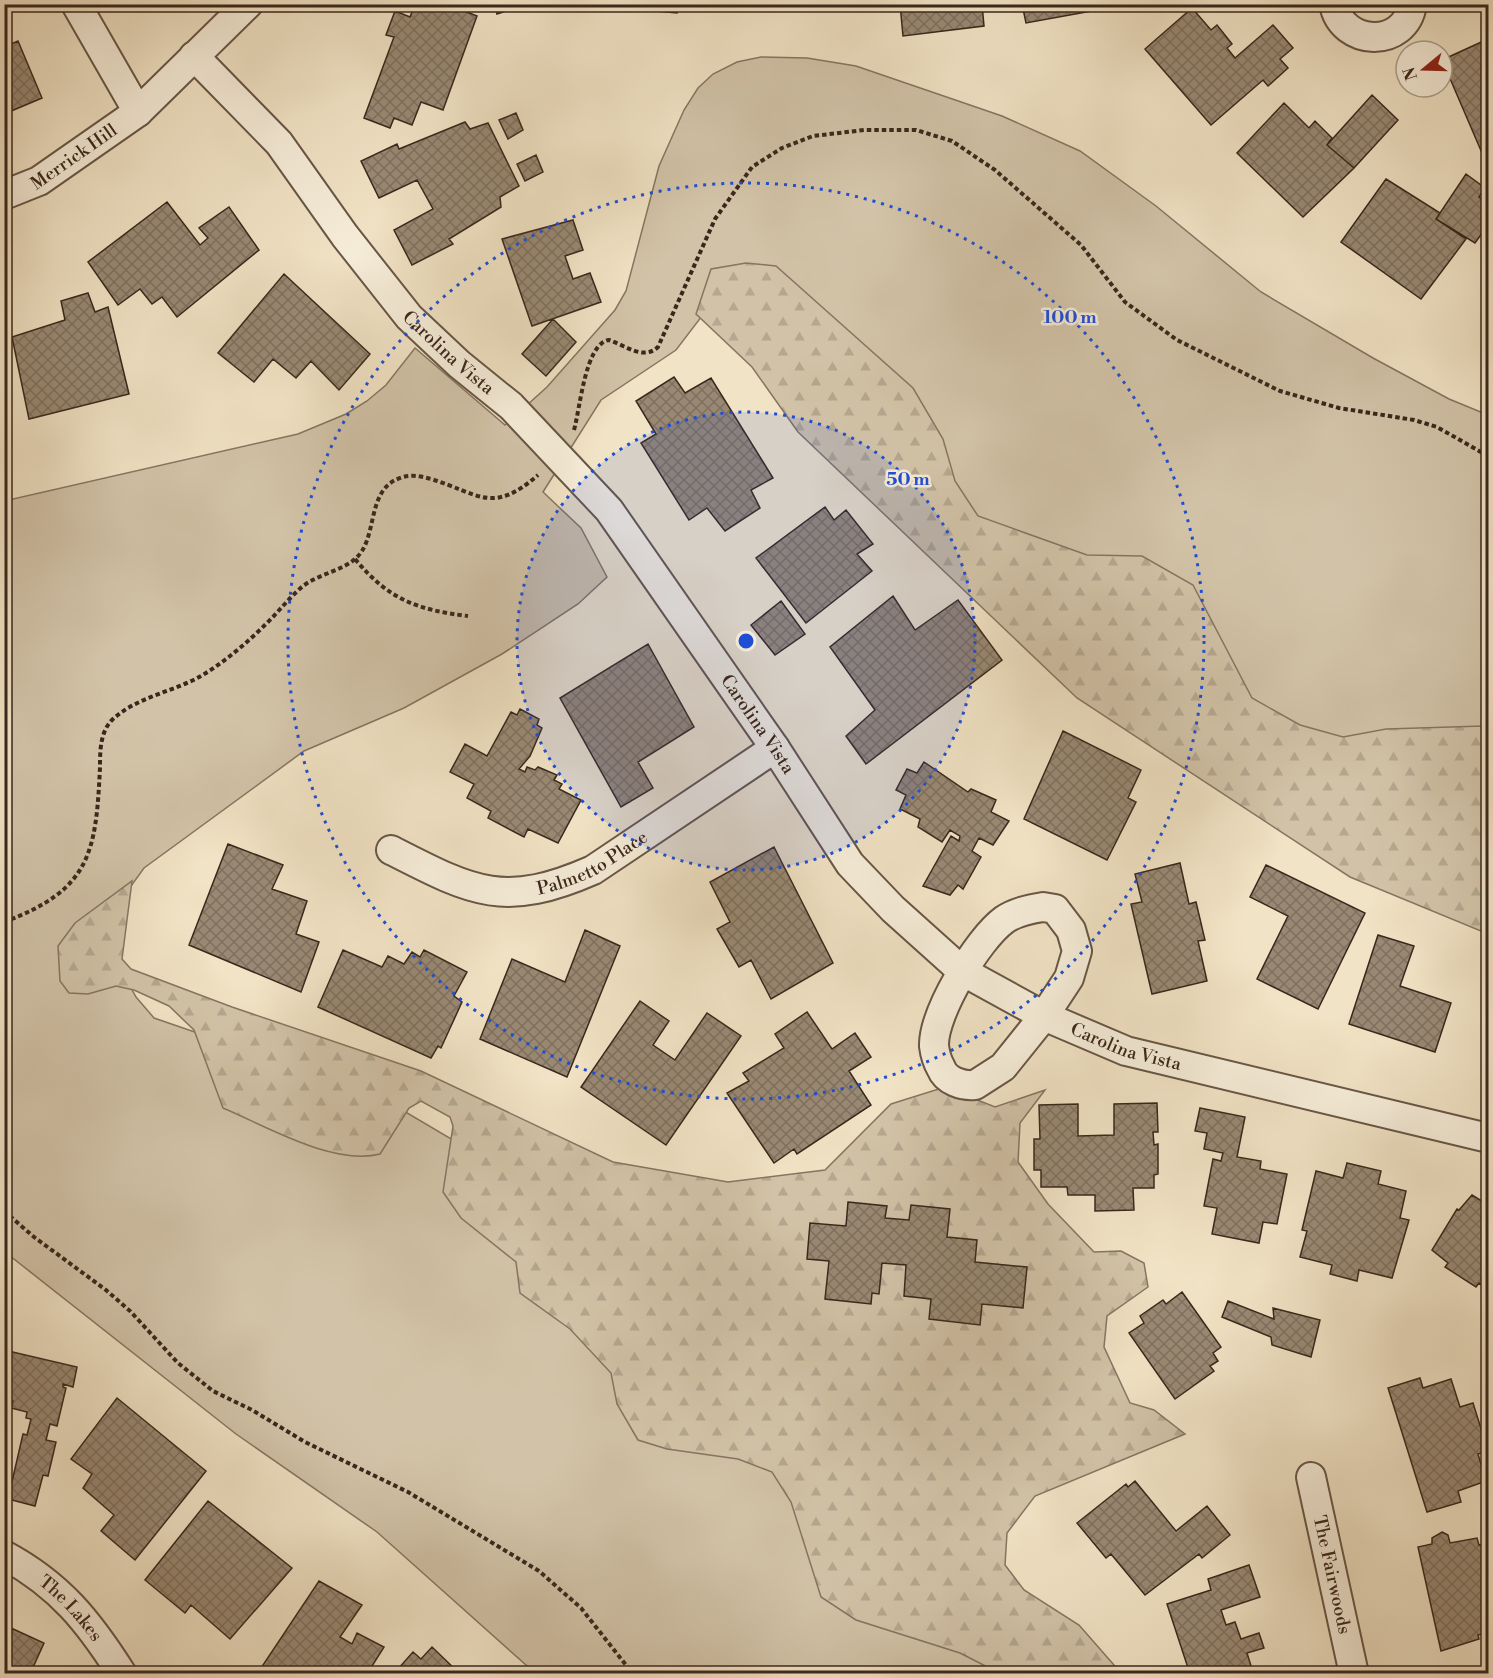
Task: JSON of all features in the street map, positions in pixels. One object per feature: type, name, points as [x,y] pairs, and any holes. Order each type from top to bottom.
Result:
[{"type":"street","points":[[76,4],[138,112]]},
{"type":"street","points":[[1334,4],[1341,22],[1350,31],[1374,38],[1397,30],[1406,21],[1412,4]]},
{"type":"street","name":"Merrick Hill","points":[[4,195],[39,181],[138,112],[241,7]]},
{"type":"street","name":"Carolina Vista","points":[[194,56],[279,143],[345,236],[409,316],[459,364],[511,406],[609,510],[775,748],[850,864],[893,909],[962,971],[1044,1016],[1126,1051],[1488,1138]]},
{"type":"street","name":"Palmetto Place","points":[[391,850],[470,888],[501,893],[532,891],[563,883],[593,870],[775,748]]},
{"type":"street","points":[[1043,907],[1055,909],[1071,930],[1077,951],[1069,978],[1044,1016],[1003,1067],[984,1081],[969,1085],[953,1081],[943,1074],[936,1058],[934,1045],[938,1023],[962,971],[1004,920],[1028,909],[1043,907]]},
{"type":"street","name":"The Fairwoods","points":[[1311,1477],[1354,1674]]},
{"type":"street","name":"The Lakes","points":[[4,1555],[32,1569],[57,1589],[93,1628],[122,1674]]},
{"type":"path","points":[[4,922],[27,914],[64,890],[87,861],[95,836],[100,751],[111,721],[131,706],[204,674],[245,644],[305,585],[355,559],[365,543],[377,502],[390,483],[398,478],[416,475],[470,495],[501,499],[529,483],[559,456],[572,440],[589,362],[596,348],[609,340],[643,353],[652,352],[658,347],[708,232],[735,189],[753,167],[782,148],[813,136],[894,129],[916,130],[952,141],[995,170],[1081,245],[1125,302],[1177,340],[1280,391],[1339,408],[1414,420],[1437,427],[1488,456]]},
{"type":"path","points":[[355,559],[376,582],[407,602],[438,613],[468,616]]},
{"type":"path","points":[[4,1211],[34,1237],[106,1290],[130,1311],[178,1363],[213,1391],[252,1410],[304,1442],[408,1492],[539,1571],[581,1608],[633,1674]]},
{"type":"green space","points":[[761,57],[807,58],[856,66],[1002,116],[1080,151],[1156,206],[1261,292],[1373,358],[1449,399],[1488,415],[1488,878],[1299,803],[721,291],[676,350],[601,400],[543,492],[581,528],[607,577],[578,604],[502,654],[404,708],[304,751],[144,868],[123,897],[114,939],[124,975],[136,997],[154,1018],[375,1094],[487,1160],[1039,1673],[535,1673],[377,1532],[236,1434],[5,1252],[4,501],[298,434],[346,414],[367,401],[386,385],[415,348],[505,425],[547,387],[615,310],[626,291],[659,166],[684,110],[698,88],[713,74],[737,62]]},
{"type":"green space","points":[[746,263],[776,266],[913,388],[943,439],[955,481],[978,516],[1087,555],[1142,556],[1193,585],[1252,698],[1300,725],[1343,737],[1386,729],[1483,726],[1488,729],[1488,934],[1350,877],[1077,698],[798,432],[752,367],[696,314],[711,269]]},
{"type":"green space","points":[[132,881],[122,959],[131,969],[232,1007],[421,1071],[613,1162],[728,1182],[825,1170],[891,1104],[945,1087],[995,1107],[1045,1090],[1020,1123],[1018,1162],[1048,1204],[1094,1252],[1121,1251],[1144,1263],[1148,1287],[1107,1316],[1104,1347],[1130,1403],[1154,1410],[1185,1434],[1035,1496],[1007,1533],[1005,1565],[1024,1590],[1079,1625],[1121,1673],[999,1673],[960,1653],[856,1620],[821,1597],[791,1502],[772,1472],[738,1459],[667,1449],[638,1440],[617,1404],[611,1373],[570,1329],[520,1293],[516,1262],[461,1218],[443,1192],[453,1126],[450,1117],[421,1101],[409,1108],[380,1154],[362,1156],[321,1149],[279,1134],[223,1108],[194,1030],[169,1006],[134,990],[116,986],[88,994],[69,993],[60,981],[58,946],[75,923]]},
{"type":"building","points":[[415,4],[446,4],[477,16],[443,110],[421,102],[412,125],[394,118],[390,128],[364,118],[394,37],[386,35],[395,11],[410,17]]},
{"type":"building","points":[[494,4],[527,4],[497,14]]},
{"type":"building","points":[[612,4],[677,4],[677,13],[611,7]]},
{"type":"building","points":[[900,4],[982,4],[984,26],[903,36]]},
{"type":"building","points":[[1022,4],[1119,4],[1119,6],[1026,23]]},
{"type":"building","points":[[1192,8],[1211,30],[1217,25],[1232,44],[1227,48],[1235,58],[1273,25],[1293,48],[1280,59],[1288,68],[1268,86],[1263,80],[1211,125],[1145,49]]},
{"type":"building","points":[[1488,39],[1488,158],[1485,160],[1454,88],[1454,55]]},
{"type":"building","points":[[18,41],[42,98],[4,114],[4,47]]},
{"type":"building","points":[[1372,95],[1398,120],[1354,168],[1327,145]]},
{"type":"building","points":[[1284,103],[1309,128],[1315,121],[1332,138],[1327,145],[1354,168],[1303,217],[1237,153]]},
{"type":"building","points":[[516,113],[523,130],[508,139],[499,120]]},
{"type":"building","points":[[465,122],[470,129],[488,123],[519,186],[500,197],[501,207],[449,239],[453,244],[412,265],[394,230],[433,209],[417,180],[379,198],[361,161],[397,144],[399,149]]},
{"type":"building","points":[[536,155],[543,172],[525,181],[517,164]]},
{"type":"building","points":[[1466,174],[1485,188],[1479,197],[1488,204],[1488,225],[1475,243],[1436,219]]},
{"type":"building","points":[[1386,179],[1440,213],[1436,219],[1466,239],[1421,299],[1341,242]]},
{"type":"building","points":[[167,202],[200,245],[208,238],[199,228],[229,207],[259,250],[177,317],[162,297],[152,304],[140,289],[118,305],[88,262]]},
{"type":"building","points":[[573,220],[583,250],[565,256],[573,279],[590,273],[601,302],[532,326],[502,239]]},
{"type":"building","points":[[284,274],[370,354],[339,390],[311,361],[296,378],[273,359],[254,382],[218,353]]},
{"type":"building","points":[[88,293],[95,312],[108,307],[129,394],[29,419],[12,337],[65,320],[61,301]]},
{"type":"building","points":[[553,319],[576,342],[546,376],[522,354]]},
{"type":"building","points":[[674,377],[685,393],[711,378],[773,478],[751,490],[760,508],[725,531],[707,508],[689,520],[641,443],[656,434],[636,401]]},
{"type":"building","points":[[825,507],[834,520],[846,510],[873,544],[857,554],[872,571],[806,623],[756,558]]},
{"type":"building","points":[[893,596],[915,630],[958,600],[1002,660],[866,764],[846,736],[875,710],[830,647]]},
{"type":"building","points":[[781,601],[805,634],[775,655],[751,625]]},
{"type":"building","points":[[648,644],[694,727],[638,762],[653,788],[621,807],[560,698]]},
{"type":"building","points":[[520,709],[539,719],[537,725],[542,728],[530,756],[519,769],[525,772],[527,767],[535,770],[538,767],[557,775],[554,780],[562,784],[559,789],[581,800],[558,843],[528,829],[524,837],[488,818],[491,811],[467,798],[474,784],[450,772],[465,744],[487,756],[511,712],[517,715]]},
{"type":"building","points":[[1063,731],[1141,770],[1128,798],[1136,802],[1107,860],[1024,819]]},
{"type":"building","points":[[924,762],[968,792],[971,789],[996,800],[991,812],[1009,821],[993,845],[979,838],[972,851],[981,857],[963,889],[958,885],[950,895],[923,886],[951,836],[959,841],[960,836],[950,830],[942,842],[918,827],[920,819],[900,809],[906,795],[896,790],[907,769],[917,773]]},
{"type":"building","points":[[228,844],[283,865],[272,889],[307,901],[296,934],[319,942],[301,992],[189,945]]},
{"type":"building","points":[[774,847],[833,963],[771,999],[751,960],[739,967],[717,929],[730,922],[710,882]]},
{"type":"building","points":[[1180,863],[1189,904],[1196,902],[1205,940],[1198,941],[1207,981],[1152,994],[1131,904],[1142,902],[1135,874]]},
{"type":"building","points":[[1266,865],[1365,913],[1318,1009],[1257,979],[1288,916],[1250,897]]},
{"type":"building","points":[[585,930],[620,946],[567,1077],[480,1039],[512,959],[565,982]]},
{"type":"building","points":[[1378,935],[1414,946],[1400,986],[1451,1003],[1435,1052],[1349,1024]]},
{"type":"building","points":[[343,950],[382,967],[388,956],[404,964],[412,952],[420,957],[424,950],[467,972],[454,996],[462,1002],[441,1048],[438,1046],[431,1058],[318,1007]]},
{"type":"building","points":[[640,1001],[669,1021],[653,1045],[675,1060],[707,1013],[741,1036],[666,1145],[581,1087]]},
{"type":"building","points":[[807,1012],[832,1049],[855,1033],[871,1057],[849,1071],[871,1105],[797,1154],[794,1149],[774,1163],[727,1093],[749,1081],[743,1073],[784,1048],[775,1034]]},
{"type":"building","points":[[1157,1103],[1158,1132],[1153,1132],[1154,1145],[1158,1144],[1158,1174],[1154,1175],[1154,1188],[1133,1188],[1134,1210],[1095,1211],[1095,1195],[1068,1195],[1067,1187],[1041,1187],[1041,1170],[1034,1170],[1034,1139],[1040,1139],[1039,1105],[1078,1104],[1078,1136],[1114,1135],[1114,1104]]},
{"type":"building","points":[[1200,1108],[1245,1117],[1237,1157],[1261,1161],[1260,1169],[1287,1174],[1277,1224],[1263,1222],[1259,1243],[1212,1234],[1217,1208],[1204,1206],[1213,1159],[1221,1161],[1223,1153],[1204,1149],[1207,1133],[1195,1131]]},
{"type":"building","points":[[1347,1163],[1381,1171],[1378,1184],[1406,1191],[1400,1218],[1409,1220],[1392,1278],[1359,1270],[1357,1281],[1330,1274],[1332,1265],[1300,1257],[1307,1231],[1302,1230],[1316,1171],[1343,1178]]},
{"type":"building","points":[[1472,1195],[1488,1205],[1488,1288],[1479,1283],[1476,1287],[1445,1267],[1448,1263],[1432,1250],[1457,1209],[1459,1210]]},
{"type":"building","points":[[848,1202],[887,1206],[885,1218],[909,1220],[911,1205],[950,1209],[947,1237],[977,1240],[975,1262],[1027,1267],[1023,1308],[982,1304],[980,1325],[929,1319],[931,1299],[904,1296],[906,1265],[882,1263],[879,1294],[872,1293],[871,1304],[825,1299],[829,1261],[807,1259],[810,1223],[846,1226]]},
{"type":"building","points":[[1182,1292],[1221,1347],[1213,1353],[1218,1361],[1210,1366],[1214,1371],[1175,1399],[1129,1333],[1144,1323],[1140,1316],[1163,1300],[1166,1304]]},
{"type":"building","points":[[1228,1301],[1274,1319],[1273,1308],[1320,1320],[1311,1357],[1272,1345],[1271,1337],[1222,1317]]},
{"type":"building","points":[[4,1350],[77,1367],[73,1387],[63,1384],[66,1388],[57,1426],[50,1424],[46,1440],[56,1442],[48,1476],[43,1475],[35,1506],[8,1499],[23,1434],[27,1435],[31,1419],[26,1418],[27,1412],[11,1408],[13,1401],[4,1399]]},
{"type":"building","points":[[1420,1378],[1423,1388],[1451,1379],[1460,1407],[1473,1403],[1488,1451],[1478,1454],[1486,1481],[1458,1491],[1461,1502],[1427,1512],[1388,1388]]},
{"type":"building","points":[[117,1398],[206,1471],[135,1560],[101,1531],[114,1515],[83,1488],[92,1474],[71,1459]]},
{"type":"building","points":[[1488,1452],[1488,1479],[1487,1480],[1483,1453]]},
{"type":"building","points":[[1135,1481],[1176,1531],[1207,1506],[1230,1535],[1202,1558],[1199,1554],[1145,1595],[1111,1554],[1106,1558],[1077,1523],[1126,1484],[1128,1487]]},
{"type":"building","points":[[208,1501],[292,1568],[230,1639],[191,1605],[185,1613],[145,1580]]},
{"type":"building","points":[[1442,1532],[1448,1535],[1450,1543],[1477,1538],[1479,1545],[1488,1543],[1488,1553],[1483,1554],[1488,1572],[1488,1625],[1486,1626],[1487,1633],[1478,1635],[1479,1639],[1441,1651],[1418,1547],[1432,1544],[1432,1538]]},
{"type":"building","points":[[1249,1565],[1260,1597],[1221,1610],[1226,1625],[1235,1622],[1241,1639],[1259,1633],[1264,1648],[1247,1653],[1252,1669],[1241,1674],[1190,1674],[1167,1604],[1211,1590],[1208,1579]]},
{"type":"building","points":[[319,1581],[362,1605],[340,1637],[352,1644],[357,1633],[384,1647],[367,1674],[257,1674]]},
{"type":"building","points":[[11,1628],[44,1643],[30,1674],[4,1674],[4,1643]]},
{"type":"building","points":[[432,1647],[460,1674],[400,1674],[397,1670],[413,1652],[421,1659]]}]
